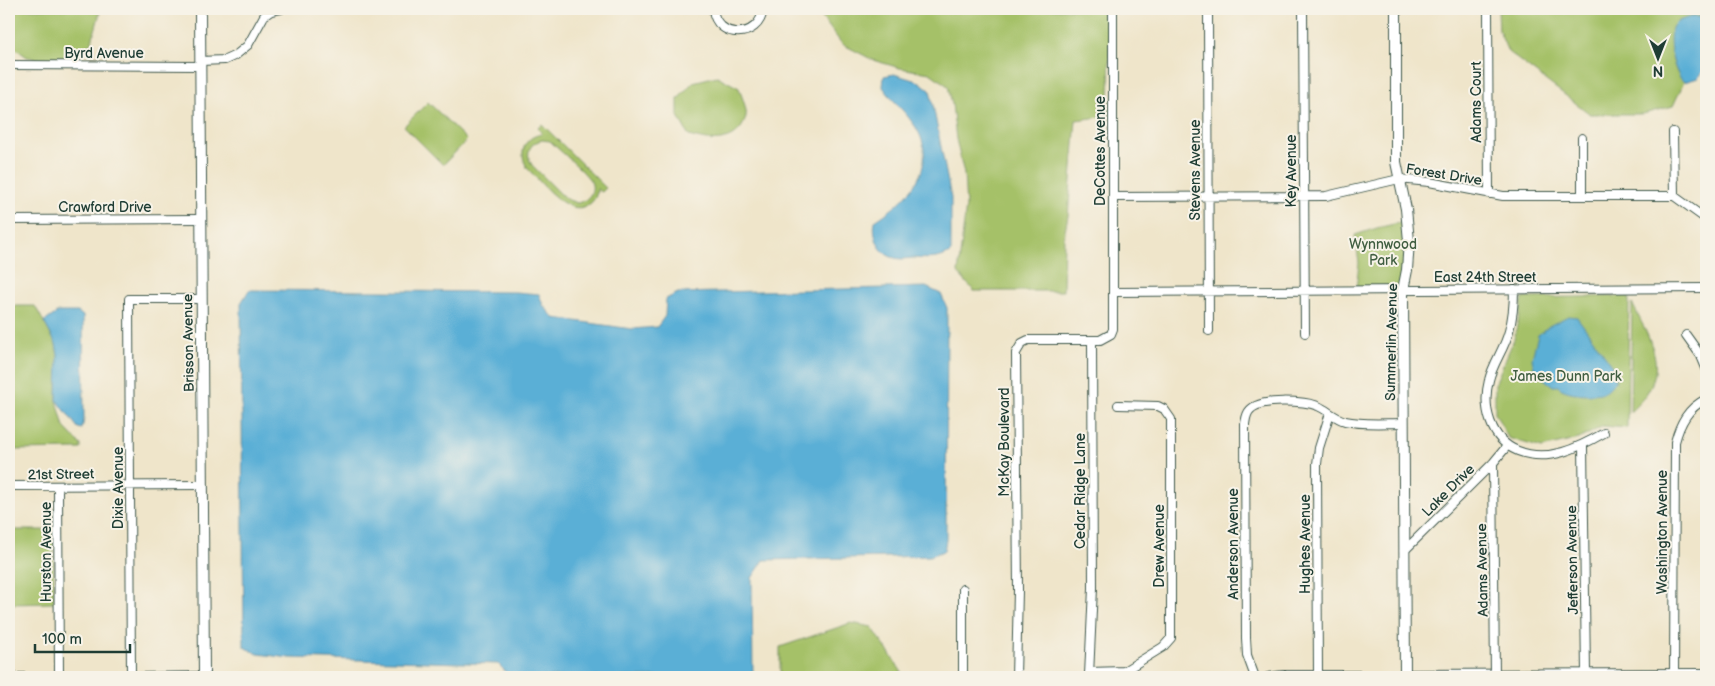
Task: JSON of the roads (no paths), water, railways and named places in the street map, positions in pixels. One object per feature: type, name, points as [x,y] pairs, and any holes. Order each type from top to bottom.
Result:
[{"type":"street","name":"Brisson Avenue","points":[[200,9],[204,677]]},
{"type":"street","name":"Byrd Avenue","points":[[9,65],[200,63],[225,60],[236,55],[248,45],[264,16],[271,11],[281,9]]},
{"type":"street","points":[[392,9],[404,9]]},
{"type":"street","points":[[713,9],[715,18],[720,26],[728,31],[738,33],[748,31],[756,25],[763,9]]},
{"type":"street","name":"DeCottes Avenue","points":[[1113,9],[1114,292]]},
{"type":"street","name":"Stevens Avenue","points":[[1208,9],[1209,332]]},
{"type":"street","name":"Key Avenue","points":[[1303,9],[1306,332]]},
{"type":"street","name":"Summerlin Avenue","points":[[1396,9],[1396,162],[1409,226],[1409,255],[1403,290],[1405,676]]},
{"type":"street","name":"Adams Court","points":[[1488,9],[1489,194]]},
{"type":"street","points":[[1673,132],[1674,196],[1706,219]]},
{"type":"street","points":[[1582,138],[1582,196]]},
{"type":"street","name":"Forest Drive","points":[[1113,197],[1326,196],[1399,179],[1429,182],[1489,194],[1674,196]]},
{"type":"street","name":"Crawford Drive","points":[[9,220],[201,219]]},
{"type":"street","name":"East 24th Street","points":[[1114,292],[1706,288]]},
{"type":"street","points":[[1514,289],[1513,315],[1509,333],[1489,379],[1487,394],[1489,419],[1495,435],[1507,446],[1519,451],[1536,455],[1551,455],[1583,445],[1604,433]]},
{"type":"street","name":"McKay Boulevard","points":[[1016,677],[1018,590],[1016,353],[1022,342],[1028,340],[1100,340],[1106,338],[1111,334],[1114,322],[1114,292]]},
{"type":"street","name":"Dixie Avenue","points":[[131,677],[129,299],[201,299]]},
{"type":"street","points":[[1686,335],[1701,356],[1706,368]]},
{"type":"street","name":"Cedar Ridge Lane","points":[[1089,675],[1093,588],[1092,340]]},
{"type":"street","name":"Washington Avenue","points":[[1674,676],[1675,442],[1682,420],[1691,410],[1706,399]]},
{"type":"street","name":"Anderson Avenue","points":[[1255,677],[1247,655],[1246,638],[1246,416],[1256,405],[1263,403],[1295,402],[1319,406],[1330,413]]},
{"type":"street","name":"Drew Avenue","points":[[1089,675],[1124,671],[1163,647],[1171,638],[1171,419],[1164,409],[1158,406],[1118,405]]},
{"type":"street","points":[[1330,413],[1342,420],[1356,423],[1403,423]]},
{"type":"street","name":"Hughes Avenue","points":[[1318,676],[1317,464],[1319,448],[1330,413]]},
{"type":"street","name":"Jefferson Avenue","points":[[1583,445],[1586,674]]},
{"type":"street","name":"Lake Drive","points":[[1404,551],[1493,463],[1507,446]]},
{"type":"street","name":"Adams Avenue","points":[[1493,463],[1495,676]]},
{"type":"street","name":"21st Street","points":[[9,486],[203,485]]},
{"type":"street","name":"Hurston Avenue","points":[[58,487],[59,677]]},
{"type":"street","points":[[964,589],[964,677]]},
{"type":"street","points":[[1268,677],[1283,675],[1495,676],[1586,674],[1674,676],[1706,674]]},
{"type":"street","points":[[9,677],[112,677]]},
{"type":"street","points":[[136,677],[204,677]]},
{"type":"water","points":[[1701,17],[1706,22],[1706,68],[1698,78],[1684,82],[1680,78],[1674,63],[1670,39],[1673,26],[1681,20]]},
{"type":"water","points":[[894,74],[920,82],[930,90],[951,198],[951,252],[938,258],[895,258],[889,256],[881,249],[876,238],[875,221],[899,203],[909,192],[917,181],[924,155],[922,141],[915,126],[883,87],[884,76]]},
{"type":"water","points":[[926,287],[941,294],[947,308],[946,540],[944,551],[930,556],[764,560],[752,578],[753,677],[508,677],[508,674],[498,664],[290,658],[258,654],[244,647],[241,303],[249,290],[515,292],[539,294],[543,305],[554,318],[632,329],[657,327],[665,316],[666,299],[678,293]]},
{"type":"water","points":[[58,312],[78,312],[83,316],[84,419],[82,429],[78,428],[57,400],[58,355],[56,344],[44,322]]},
{"type":"water","points":[[1568,316],[1577,317],[1614,368],[1616,381],[1604,392],[1587,394],[1566,391],[1558,386],[1553,386],[1535,372],[1532,359],[1538,335],[1549,326]]},
{"type":"park label","name":"Wynnwood Park","points":[[1383,252]]},
{"type":"park label","name":"James Dunn Park","points":[[1566,376]]}]
